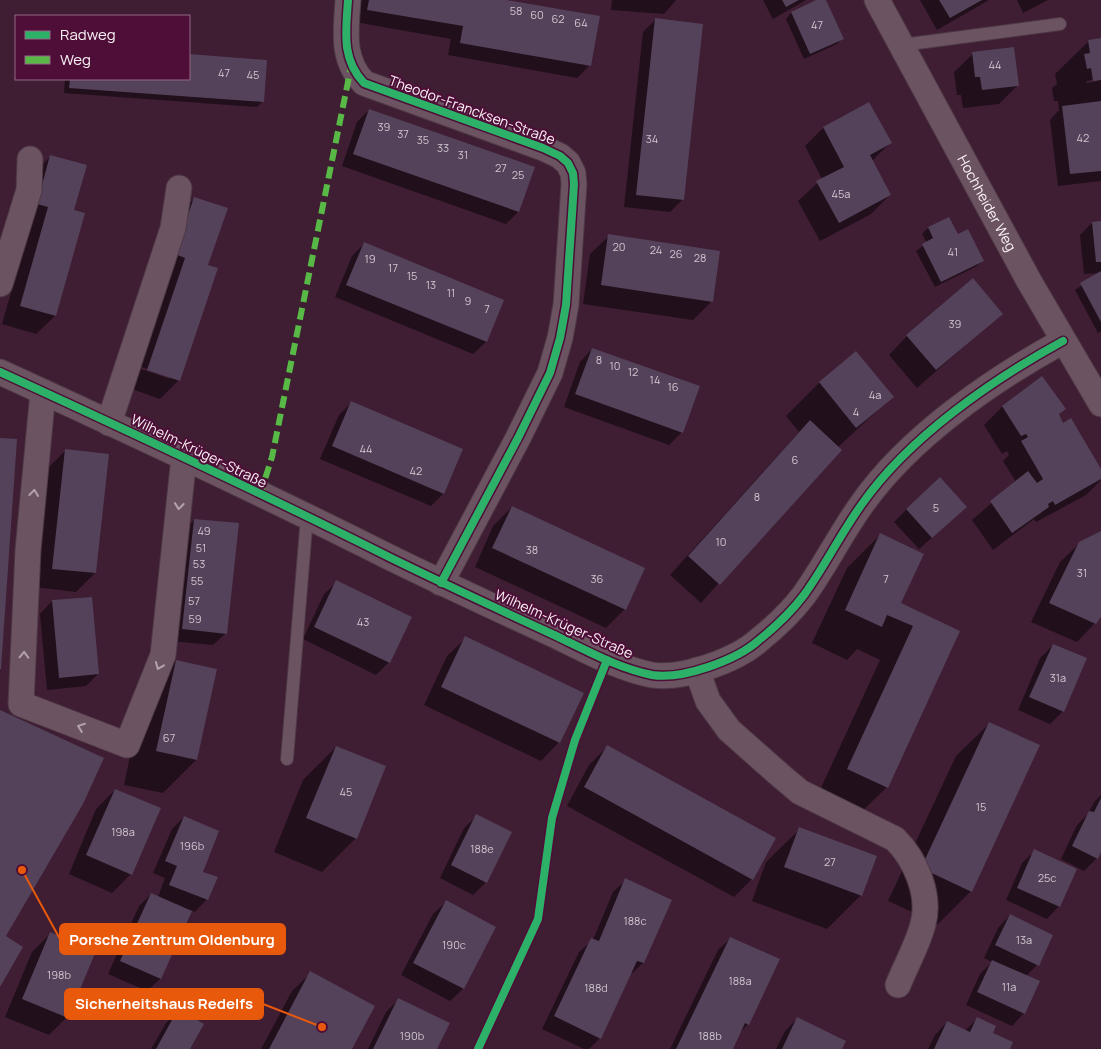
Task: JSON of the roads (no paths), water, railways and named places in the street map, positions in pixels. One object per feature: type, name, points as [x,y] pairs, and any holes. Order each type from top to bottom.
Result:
[{"type":"street","name":"Theodor-Francksen-Straße","points":[[348,0],[345,40],[347,56],[351,67],[364,83],[543,148],[560,156],[568,163],[572,173],[574,204],[566,305],[560,338],[550,373],[518,438],[441,583]]},
{"type":"street","name":"Hochheider Weg","points":[[877,0],[1063,341],[1101,404]]},
{"type":"street","points":[[0,284],[29,190],[30,159]]},
{"type":"street","name":"Wilhelm-Krüger-Straße","points":[[109,422],[173,228],[179,188]]},
{"type":"street","name":"Wilhelm-Krüger-Straße","points":[[0,372],[184,457],[441,583],[607,660],[652,675],[669,676],[697,670],[728,659],[757,642],[799,601],[862,503],[896,461],[983,390],[1019,365],[1063,341]]},
{"type":"street","name":"Wilhelm-Krüger-Straße","points":[[43,392],[28,550],[22,704],[127,745],[163,655],[184,457]]},
{"type":"street","points":[[697,670],[708,701],[729,730],[781,776],[800,792],[895,839],[907,851],[924,896],[924,923],[898,985]]},
{"type":"lane","points":[[902,46],[1060,24]]},
{"type":"lane","points":[[287,758],[307,516]]},
{"type":"place","name":"Porsche Zentrum Oldenburg","points":[[22,870]]},
{"type":"place","name":"Sicherheitshaus Redelfs","points":[[322,1027]]}]
